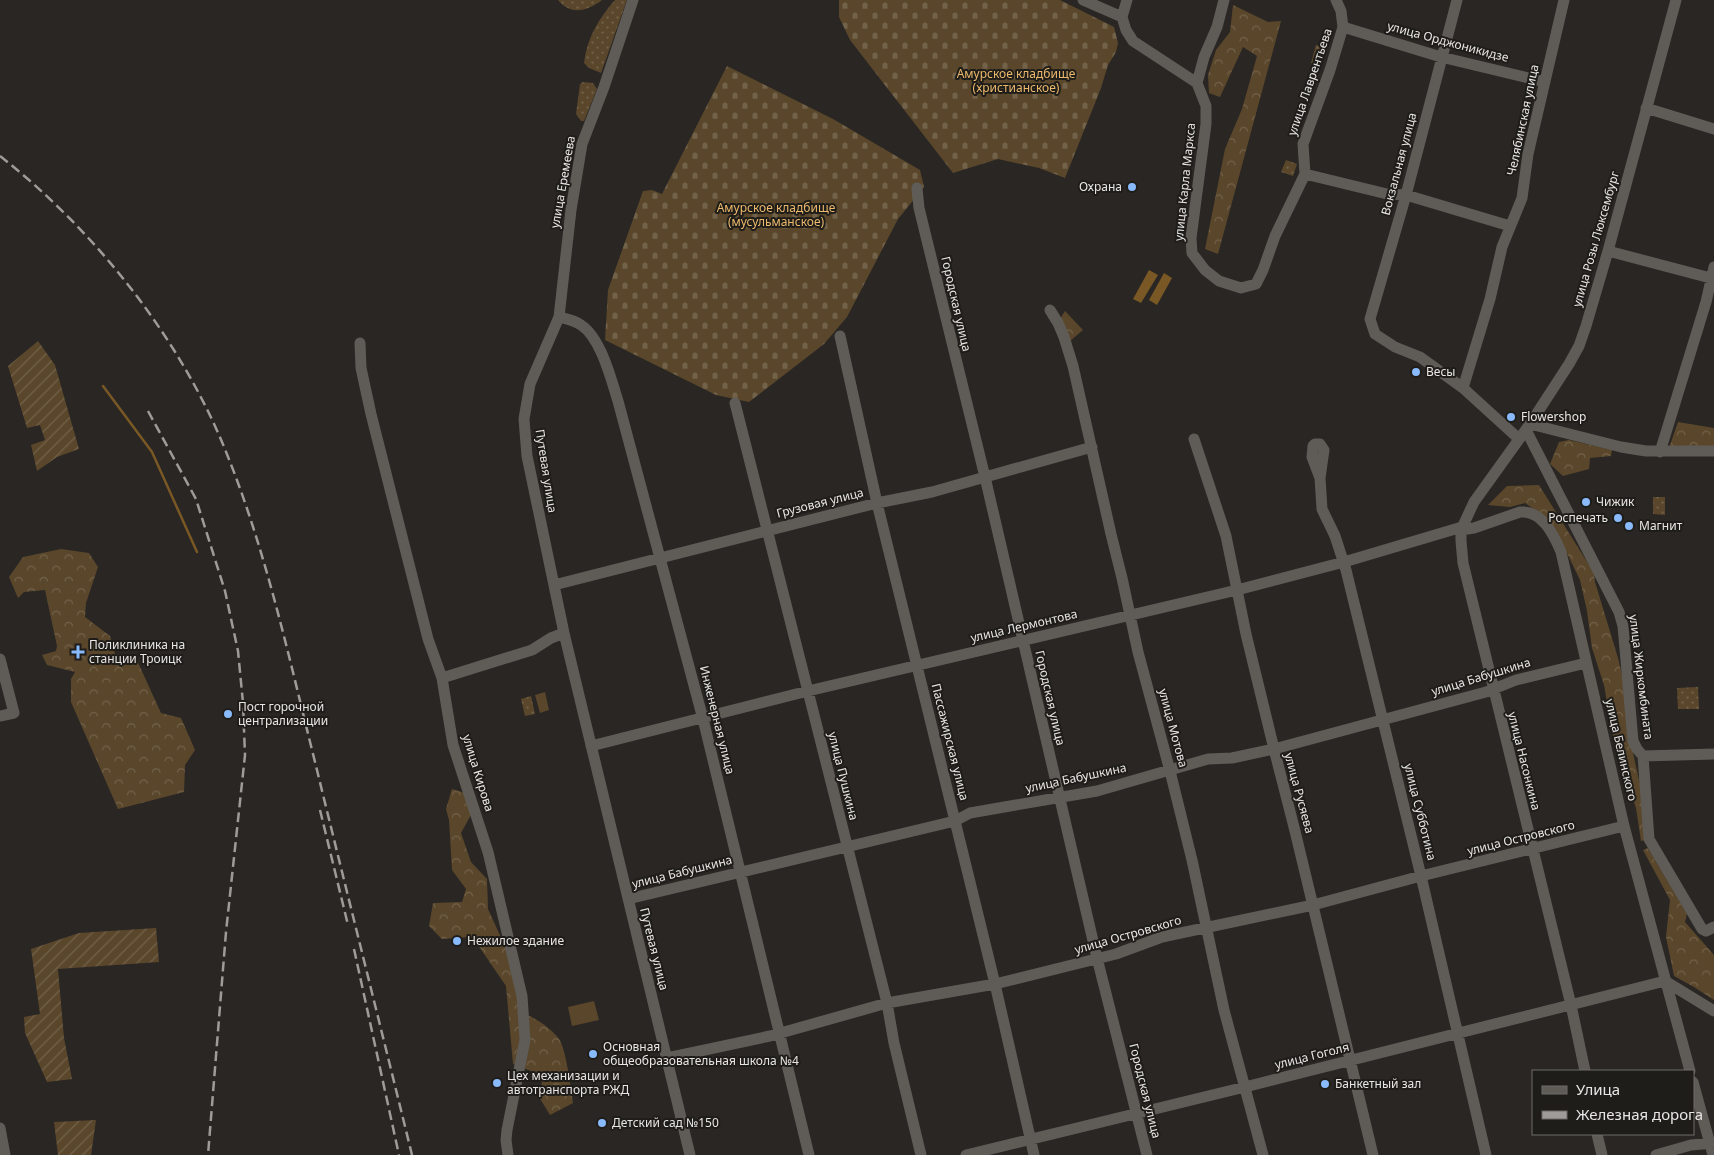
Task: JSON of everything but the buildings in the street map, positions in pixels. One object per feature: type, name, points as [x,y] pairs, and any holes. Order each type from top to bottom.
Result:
[{"type":"street","name":"улица Еремеева","points":[[559,317],[571,210],[582,144],[604,87],[633,0]]},
{"type":"street","points":[[1084,0],[1122,17]]},
{"type":"street","points":[[1127,0],[1122,17],[1126,30],[1133,41],[1197,82],[1204,57],[1217,27],[1224,0]]},
{"type":"street","name":"улица Лаврентьева","points":[[1256,284],[1275,236],[1305,174],[1303,144],[1330,70],[1343,27],[1341,11],[1336,0]]},
{"type":"street","name":"Вокзальная улица","points":[[1457,0],[1406,195],[1370,320],[1374,334],[1395,347],[1416,355],[1463,388]]},
{"type":"street","name":"Челябинская улица","points":[[1463,388],[1490,299],[1502,247],[1522,198],[1528,154],[1564,0]]},
{"type":"street","name":"улица Розы Люксембург","points":[[1500,465],[1525,431],[1579,346],[1608,251],[1676,0]]},
{"type":"street","name":"улица Орджоникидзе","points":[[1343,27],[1441,57],[1546,82]]},
{"type":"street","name":"улица Карла Маркса","points":[[1197,82],[1206,106],[1206,124],[1191,238],[1192,253],[1205,270],[1219,281],[1241,288],[1256,284]]},
{"type":"street","points":[[1646,108],[1714,128]]},
{"type":"street","points":[[1305,174],[1387,194],[1406,195],[1510,226]]},
{"type":"street","name":"Городская улица","points":[[917,188],[918,208],[1023,640],[1097,958],[1147,1155]]},
{"type":"street","points":[[1608,251],[1713,274],[1660,452]]},
{"type":"street","name":"улица Мотова","points":[[1050,310],[1064,337],[1073,366],[1138,652],[1170,771],[1208,928],[1224,1010],[1263,1155]]},
{"type":"street","name":"Инженерная улица","points":[[559,317],[573,320],[590,332],[607,368],[618,401],[703,719],[809,1155]]},
{"type":"street","name":"Путевая улица","points":[[559,317],[530,384],[524,419],[527,456],[564,634],[605,797],[690,1155]]},
{"type":"street","name":"Пассажирская улица","points":[[840,336],[877,503],[995,984],[1034,1155]]},
{"type":"street","name":"улица Кирова","points":[[360,343],[361,368],[375,430],[428,640],[442,678],[453,745],[490,861],[522,996],[525,1040],[507,1130],[508,1155]]},
{"type":"street","points":[[1463,388],[1525,431],[1660,452],[1714,451]]},
{"type":"street","name":"улица Пушкина","points":[[735,403],[887,1003],[894,1043],[921,1155]]},
{"type":"street","name":"улица Жиркомбината","points":[[1525,431],[1619,612],[1623,626],[1633,740],[1637,749],[1643,756],[1714,754]]},
{"type":"street","name":"улица Русяева","points":[[1194,439],[1226,536],[1274,748],[1373,1155]]},
{"type":"street","name":"Грузовая улица","points":[[554,585],[877,503],[932,492],[1092,447]]},
{"type":"street","name":"улица Насонкина","points":[[1500,465],[1474,502],[1462,529],[1460,541],[1463,563],[1571,1005],[1584,1070]]},
{"type":"street","name":"улица Субботина","points":[[1320,478],[1322,509],[1336,536],[1344,562],[1421,876],[1486,1155]]},
{"type":"street","name":"улица Белинского","points":[[1462,529],[1474,528],[1524,512],[1532,513],[1543,521],[1555,539],[1565,565],[1624,826],[1690,1070]]},
{"type":"street","name":"улица Лермонтова","points":[[591,746],[808,691],[1237,590],[1462,529]]},
{"type":"street","points":[[442,678],[532,650],[551,638],[564,634]]},
{"type":"street","points":[[0,659],[14,712],[0,716]]},
{"type":"street","name":"улица Бабушкина","points":[[628,899],[955,821],[970,813],[1059,796],[1097,791],[1208,759],[1232,758],[1274,748],[1486,692],[1516,680],[1586,663]]},
{"type":"street","points":[[1643,756],[1649,839],[1702,929],[1706,931],[1714,927]]},
{"type":"street","name":"улица Островского","points":[[667,1058],[770,1036],[778,1032],[887,1003],[995,984],[1116,954],[1162,937],[1313,905],[1421,876],[1624,826]]},
{"type":"street","points":[[1665,981],[1714,1011]]},
{"type":"street","name":"улица Гоголя","points":[[966,1155],[1665,981]]},
{"type":"street","points":[[1694,1085],[1712,1143],[1713,1155]]},
{"type":"street","points":[[0,1128],[5,1155]]},
{"type":"street","points":[[1597,1135],[1602,1155]]},
{"type":"street","points":[[1656,1155],[1690,1145],[1712,1143]]},
{"type":"green space","points":[[558,0],[602,0],[591,7],[574,10],[563,5]]},
{"type":"green space","points":[[615,0],[627,0],[601,73],[589,68],[584,63],[591,37],[604,14]]},
{"type":"green space","name":"Амурское кладбище (христианское)","points":[[839,0],[1060,0],[1114,27],[1118,43],[1116,52],[1108,65],[1101,88],[1065,178],[1039,168],[998,159],[953,173],[850,40],[839,17]]},
{"type":"green space","points":[[1233,5],[1268,22],[1281,21],[1218,254],[1205,249],[1225,149],[1242,109],[1257,56],[1243,47],[1220,97],[1209,93],[1208,75],[1216,50],[1230,32]]},
{"type":"green space","points":[[1316,45],[1326,47],[1320,66],[1311,63]]},
{"type":"green space","name":"Амурское кладбище (мусульманское)","points":[[727,66],[833,119],[920,170],[924,187],[898,219],[847,317],[824,344],[749,402],[716,395],[605,340],[608,290],[643,191],[652,190],[662,194]]},
{"type":"green space","points":[[583,82],[593,83],[597,89],[584,121],[581,121],[576,114],[580,84]]},
{"type":"green space","points":[[1286,160],[1297,164],[1293,176],[1281,172]]},
{"type":"green space","points":[[1065,311],[1083,330],[1070,341],[1060,319]]},
{"type":"green space","points":[[38,341],[55,365],[79,449],[57,457],[37,471],[31,445],[45,440],[40,425],[27,428],[8,366]]},
{"type":"green space","points":[[1678,422],[1714,428],[1714,448],[1669,448]]},
{"type":"green space","points":[[1569,440],[1612,450],[1611,456],[1590,458],[1589,469],[1563,476],[1550,464],[1559,442]]},
{"type":"green space","points":[[1539,485],[1594,573],[1627,695],[1631,744],[1641,789],[1645,840],[1641,841],[1636,808],[1615,747],[1604,685],[1592,648],[1587,611],[1580,580],[1562,543],[1541,514],[1525,503],[1510,507],[1488,505],[1507,486]]},
{"type":"green space","points":[[1653,497],[1665,497],[1665,515],[1653,514]]},
{"type":"green space","points":[[61,549],[89,553],[98,567],[86,603],[85,617],[110,636],[115,654],[135,656],[161,713],[181,718],[195,750],[185,765],[184,792],[118,809],[71,702],[71,679],[75,672],[47,665],[42,655],[56,651],[57,646],[45,590],[24,592],[18,598],[9,577],[23,557]]},
{"type":"green space","points":[[1698,687],[1699,709],[1678,709],[1677,688]]},
{"type":"green space","points":[[545,692],[549,710],[540,713],[535,695]]},
{"type":"green space","points":[[531,696],[535,714],[525,716],[521,699]]},
{"type":"green space","points":[[452,789],[465,793],[472,813],[461,833],[471,862],[487,879],[488,909],[508,953],[521,1012],[546,1026],[562,1044],[573,1103],[550,1115],[539,1097],[542,1082],[531,1071],[513,1064],[506,986],[480,948],[470,937],[442,939],[429,926],[433,903],[462,902],[466,889],[452,870],[449,820],[446,809]]},
{"type":"green space","points":[[1648,848],[1687,914],[1685,922],[1714,955],[1714,1000],[1674,976],[1666,937],[1670,900],[1643,850]]},
{"type":"green space","points":[[156,928],[159,962],[58,969],[64,1038],[72,1079],[47,1082],[25,1033],[24,1017],[40,1014],[31,949],[79,933]]},
{"type":"green space","points":[[594,1001],[599,1020],[572,1026],[568,1007]]},
{"type":"green space","points":[[96,1120],[91,1155],[58,1155],[54,1122]]},
{"type":"shaded area","points":[[1149,270],[1158,275],[1141,303],[1133,299]]},
{"type":"shaded area","points":[[1164,273],[1172,278],[1157,305],[1149,300]]},
{"type":"waterway","points":[[103,386],[152,452],[197,552]]},
{"type":"railway","points":[[0,156],[67,216],[129,286],[181,362],[203,401],[222,442],[251,520],[274,600],[412,1155]]},
{"type":"railway","points":[[148,411],[196,499],[225,591],[238,651],[243,703],[245,755],[226,932],[208,1155]]},
{"type":"railway","points":[[320,810],[348,925]]},
{"type":"railway","points":[[354,949],[399,1155]]},
{"type":"place","name":"Охрана","points":[[1132,187]]},
{"type":"place","name":"Весы","points":[[1416,372]]},
{"type":"place","name":"Flowershop","points":[[1511,417]]},
{"type":"place","name":"Чижик","points":[[1586,502]]},
{"type":"place","name":"Роспечать","points":[[1618,518]]},
{"type":"place","name":"Магнит","points":[[1629,526]]},
{"type":"place","name":"Поликлиника на станции Троицк","points":[[78,652]]},
{"type":"place","name":"Пост горочной централизации","points":[[228,714]]},
{"type":"place","name":"Нежилое здание","points":[[457,941]]},
{"type":"place","name":"Основная общеобразовательная школа №4","points":[[593,1054]]},
{"type":"place","name":"Цех механизации и автотранспорта РЖД","points":[[497,1083]]},
{"type":"place","name":"Банкетный зал","points":[[1325,1084]]},
{"type":"place","name":"Детский сад №150","points":[[602,1123]]}]
